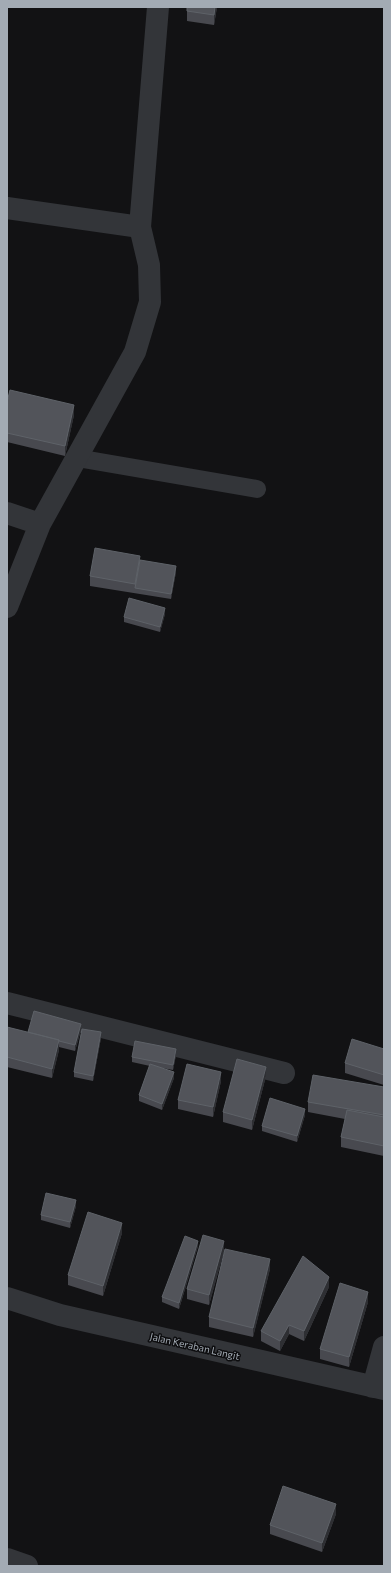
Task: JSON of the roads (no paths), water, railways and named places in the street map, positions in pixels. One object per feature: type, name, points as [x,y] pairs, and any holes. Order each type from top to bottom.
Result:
[{"type":"street","points":[[7,607],[40,524],[135,352],[150,302],[149,265],[140,227],[158,7]]},
{"type":"street","points":[[7,208],[140,227]]},
{"type":"street","points":[[7,514],[40,524]]},
{"type":"street","points":[[7,1003],[284,1073]]},
{"type":"street","name":"Jalan Keraban Langit","points":[[7,1298],[60,1315],[378,1388]]},
{"type":"street","points":[[378,1388],[384,1347]]},
{"type":"street","points":[[7,1559],[27,1566]]},
{"type":"lane","points":[[77,458],[257,489]]}]
